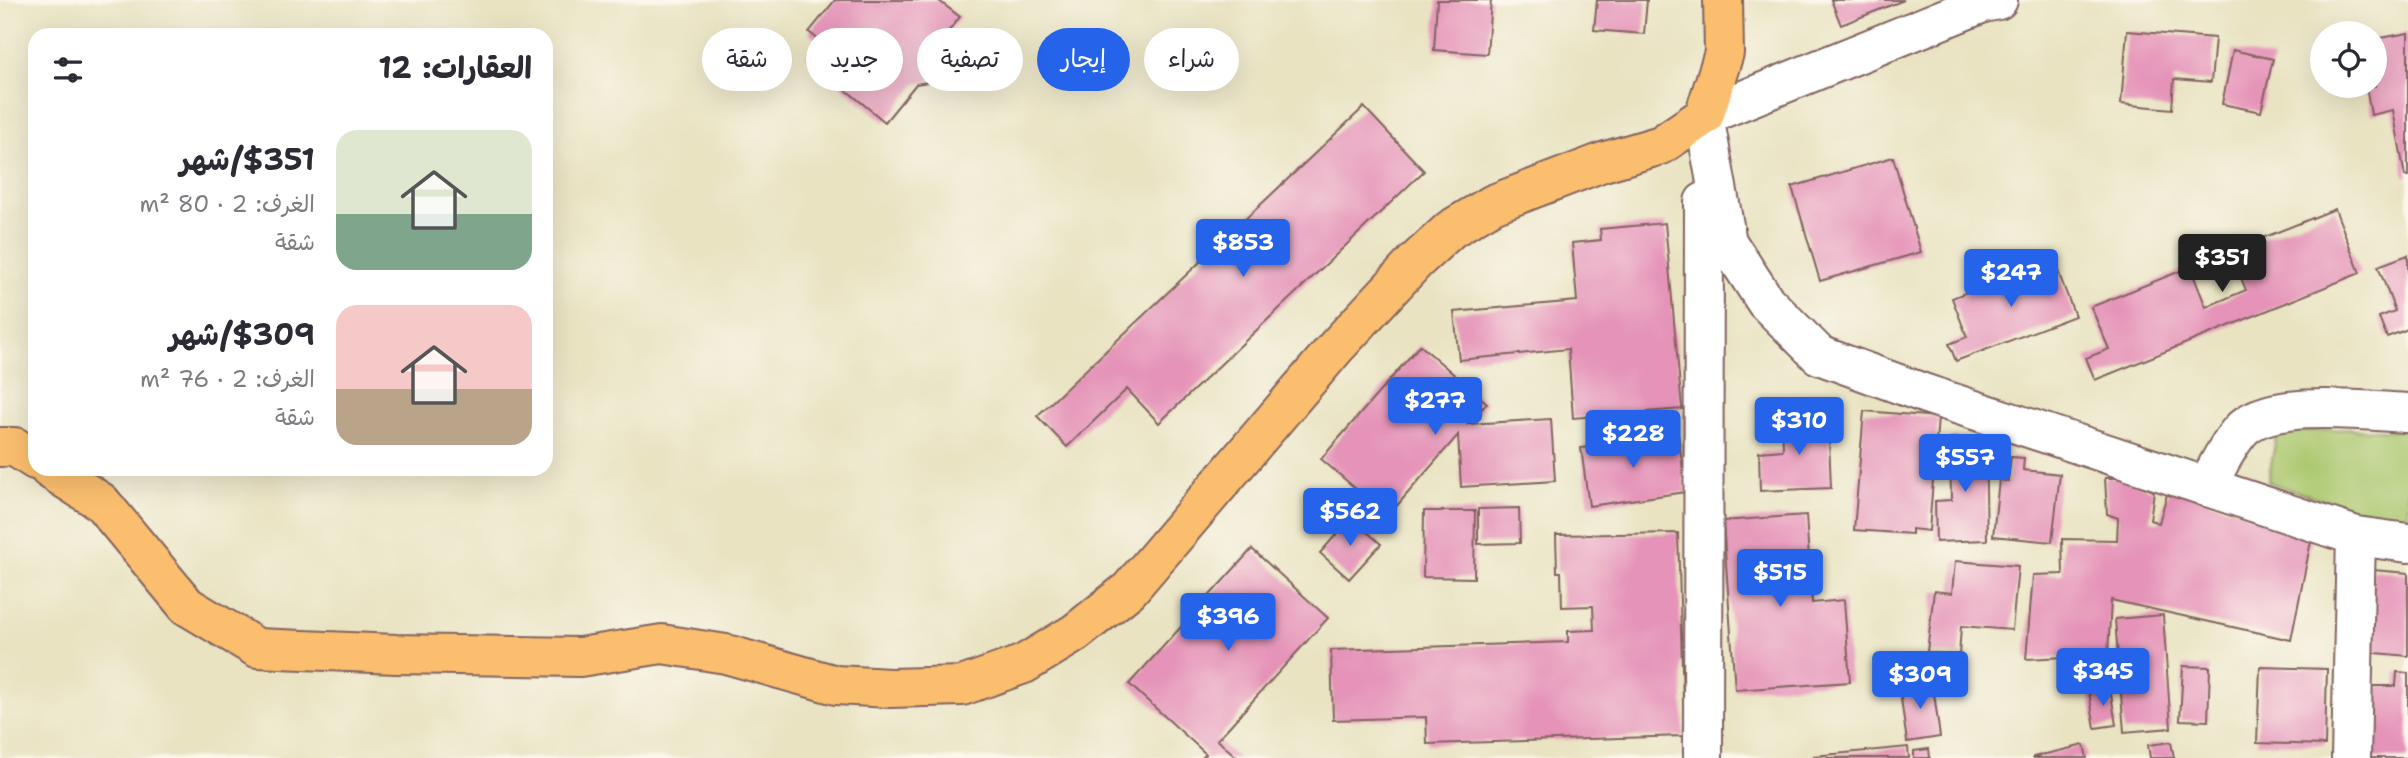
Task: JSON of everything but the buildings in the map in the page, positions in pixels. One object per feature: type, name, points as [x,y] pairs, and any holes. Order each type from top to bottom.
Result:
[{"type":"main road","points":[[60,476],[101,502],[187,606],[257,648],[396,654],[580,656],[662,644],[726,654],[836,685],[890,688],[962,686],[1024,664],[1075,633],[1129,590],[1337,346],[1416,261],[1451,229],[1493,204],[1603,163],[1661,145],[1704,116],[1724,53],[1723,0]]},
{"type":"main road","points":[[0,447],[15,447],[28,455]]},
{"type":"street","points":[[1704,116],[1983,3],[1998,0]]},
{"type":"street","points":[[1704,116],[1727,242],[1766,302],[1819,355],[1926,394],[2356,536],[2408,543]]},
{"type":"street","points":[[1703,758],[1704,116]]},
{"type":"street","points":[[2206,487],[2241,430],[2266,415],[2317,409],[2408,413]]},
{"type":"street","points":[[2351,758],[2356,536]]},
{"type":"green space","points":[[2347,429],[2408,431],[2408,517],[2357,511],[2268,482],[2277,432]]}]
